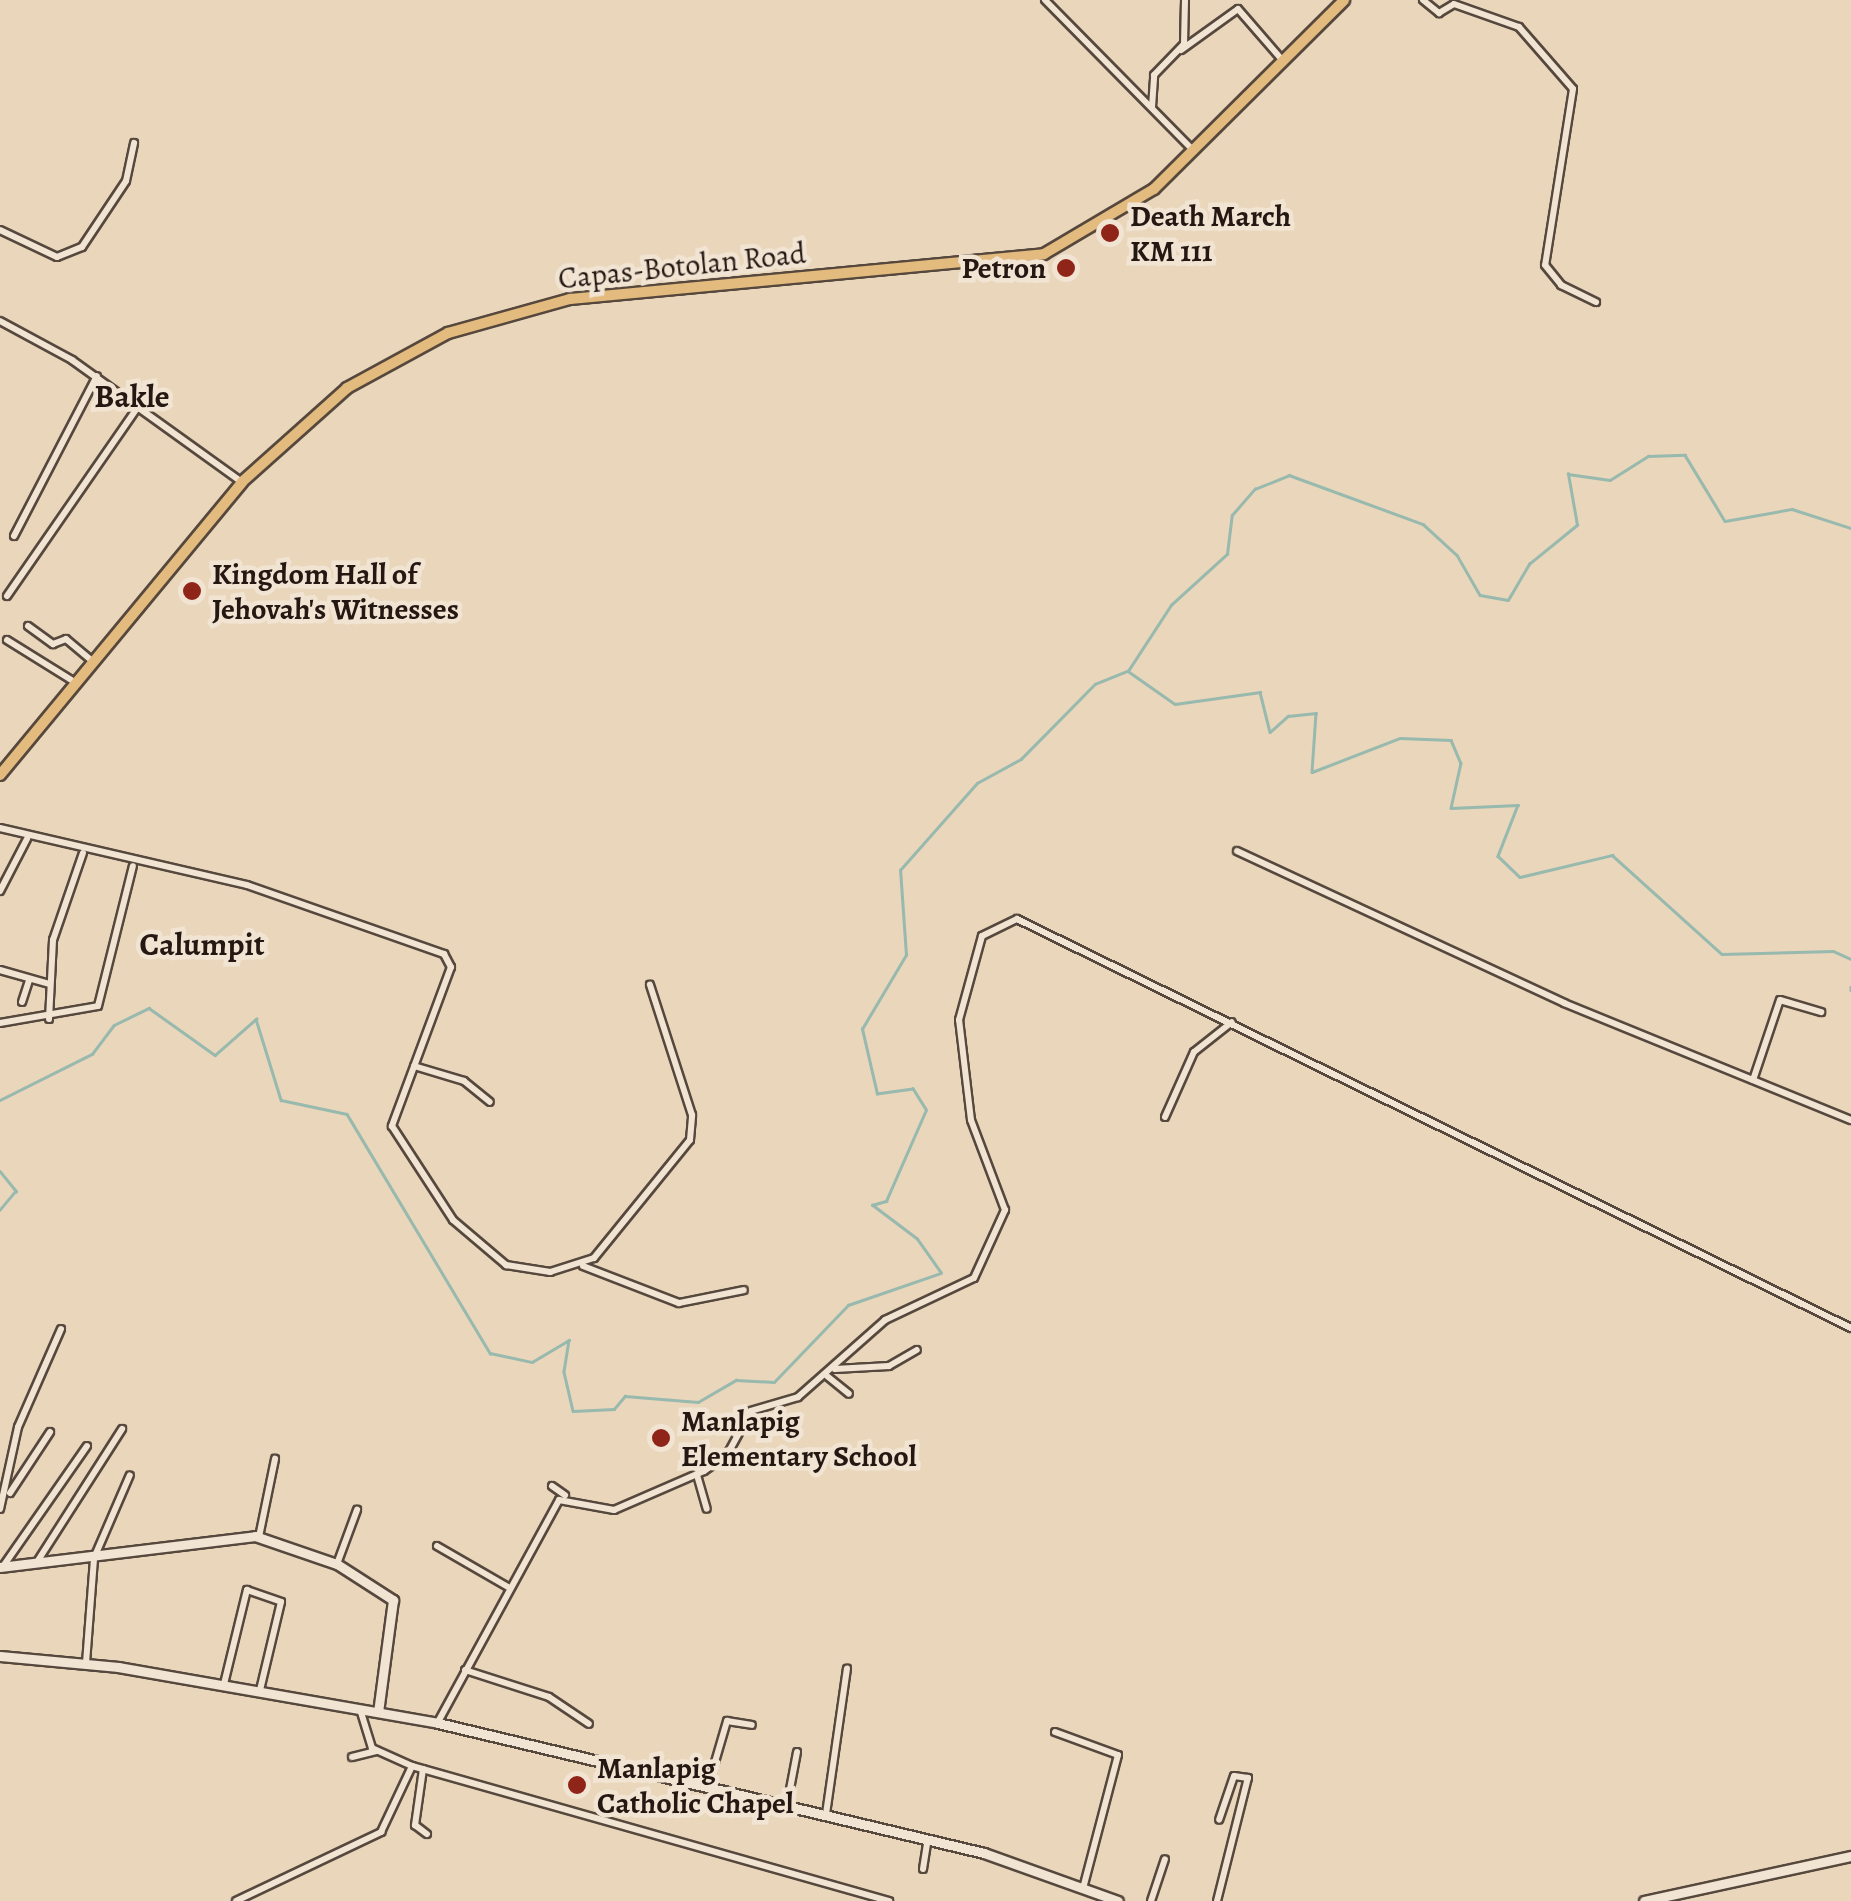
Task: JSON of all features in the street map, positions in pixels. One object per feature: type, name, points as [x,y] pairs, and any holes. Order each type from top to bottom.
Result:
[{"type":"main road","name":"Capas-Botolan Road","points":[[0,775],[242,482],[347,388],[473,324],[592,296],[1026,259],[1112,220],[1194,151],[1344,0]]},
{"type":"main road","points":[[2,1567],[260,1537],[337,1564],[393,1600],[378,1712]]},
{"type":"main road","points":[[0,1656],[86,1663],[224,1684],[438,1724],[928,1840],[1118,1901]]},
{"type":"main road","points":[[1644,1901],[1851,1856]]},
{"type":"street","points":[[1046,0],[1194,151]]},
{"type":"street","points":[[1181,50],[1185,0]]},
{"type":"street","points":[[1423,0],[1439,13],[1454,4],[1519,27],[1573,88],[1545,265],[1561,286],[1596,302]]},
{"type":"street","points":[[1152,108],[1154,75],[1238,9],[1284,61]]},
{"type":"street","points":[[0,230],[57,257],[82,247],[126,181],[134,143]]},
{"type":"street","points":[[0,321],[96,376],[242,482]]},
{"type":"street","points":[[14,536],[96,376]]},
{"type":"street","points":[[7,596],[138,407]]},
{"type":"street","points":[[28,626],[53,644],[66,639],[93,662]]},
{"type":"street","points":[[7,640],[76,683]]},
{"type":"street","points":[[0,828],[27,840],[133,866],[246,885],[444,954],[451,966],[392,1126],[453,1220],[506,1264],[582,1265],[680,1303],[744,1290]]},
{"type":"street","points":[[0,891],[27,840]]},
{"type":"street","points":[[1237,851],[1851,1120]]},
{"type":"street","points":[[49,1020],[53,940],[83,853]]},
{"type":"street","points":[[0,1023],[49,1020],[100,1002],[133,866]]},
{"type":"street","points":[[552,1486],[565,1495],[614,1510],[697,1475],[727,1456],[748,1413],[827,1376],[899,1311],[971,1281],[1005,1224],[972,1120],[959,1029],[982,936],[1030,921],[1851,1328]]},
{"type":"street","points":[[0,970],[49,984]]},
{"type":"street","points":[[22,1002],[29,980]]},
{"type":"street","points":[[582,1265],[694,1131],[650,985]]},
{"type":"street","points":[[1753,1080],[1780,1000],[1821,1012]]},
{"type":"street","points":[[1164,1116],[1194,1052],[1233,1022]]},
{"type":"street","points":[[414,1066],[464,1080],[490,1102]]},
{"type":"street","points":[[9,1494],[18,1427],[61,1328]]},
{"type":"street","points":[[834,1369],[889,1366],[917,1350]]},
{"type":"street","points":[[827,1376],[849,1394]]},
{"type":"street","points":[[36,1563],[122,1429]]},
{"type":"street","points":[[0,1509],[50,1432]]},
{"type":"street","points":[[2,1567],[87,1446]]},
{"type":"street","points":[[260,1537],[276,1458]]},
{"type":"street","points":[[86,1663],[94,1558],[130,1474]]},
{"type":"street","points":[[697,1475],[707,1509]]},
{"type":"street","points":[[438,1724],[508,1587],[565,1495]]},
{"type":"street","points":[[337,1564],[357,1510]]},
{"type":"street","points":[[438,1546],[508,1587]]},
{"type":"street","points":[[224,1684],[247,1590],[280,1602],[260,1690]]},
{"type":"street","points":[[826,1814],[847,1669]]},
{"type":"street","points":[[465,1670],[549,1698],[589,1724]]},
{"type":"street","points":[[360,1709],[376,1752]]},
{"type":"street","points":[[708,1786],[727,1721],[752,1725]]},
{"type":"street","points":[[1055,1732],[1118,1755],[1082,1888]]},
{"type":"street","points":[[352,1757],[376,1752],[412,1766],[889,1901]]},
{"type":"street","points":[[787,1805],[797,1752]]},
{"type":"street","points":[[236,1901],[377,1836],[412,1766]]},
{"type":"street","points":[[423,1769],[415,1825],[427,1834]]},
{"type":"street","points":[[1217,1901],[1248,1778],[1234,1776],[1220,1820]]},
{"type":"street","points":[[922,1869],[928,1840]]},
{"type":"street","points":[[1152,1901],[1165,1859]]},
{"type":"waterway","points":[[1128,671],[1171,605],[1227,554],[1232,515],[1255,489],[1289,475],[1423,524],[1457,555],[1480,595],[1508,600],[1529,564],[1577,525],[1568,474],[1610,480],[1648,456],[1685,455],[1725,521],[1792,509],[1851,528]]},
{"type":"waterway","points":[[0,1100],[92,1054],[114,1025],[149,1008],[215,1055],[256,1019],[281,1100],[347,1114],[490,1353],[532,1362],[569,1340],[564,1372],[573,1411],[614,1409],[625,1396],[698,1402],[736,1380],[774,1382],[848,1305],[941,1273],[917,1239],[872,1205],[886,1201],[926,1110],[913,1089],[877,1094],[862,1029],[906,955],[900,870],[977,783],[1021,759],[1095,684],[1128,671],[1175,704],[1260,692],[1270,732],[1288,716],[1316,713],[1312,772],[1400,738],[1451,740],[1461,763],[1451,808],[1518,805],[1498,856],[1520,877],[1612,855],[1722,954],[1833,951],[1851,959]]},
{"type":"waterway","points":[[0,1171],[16,1191],[0,1210]]},
{"type":"place","name":"Death March KM 111","points":[[1110,233]]},
{"type":"place","name":"Petron","points":[[1066,268]]},
{"type":"place","name":"Kingdom Hall of Jehovah's Witnesses","points":[[192,591]]},
{"type":"place","name":"Manlapig Elementary School","points":[[661,1438]]},
{"type":"place","name":"Manlapig Catholic Chapel","points":[[577,1785]]},
{"type":"district","name":"Bakle","points":[[132,396]]},
{"type":"district","name":"Calumpit","points":[[202,944]]}]
